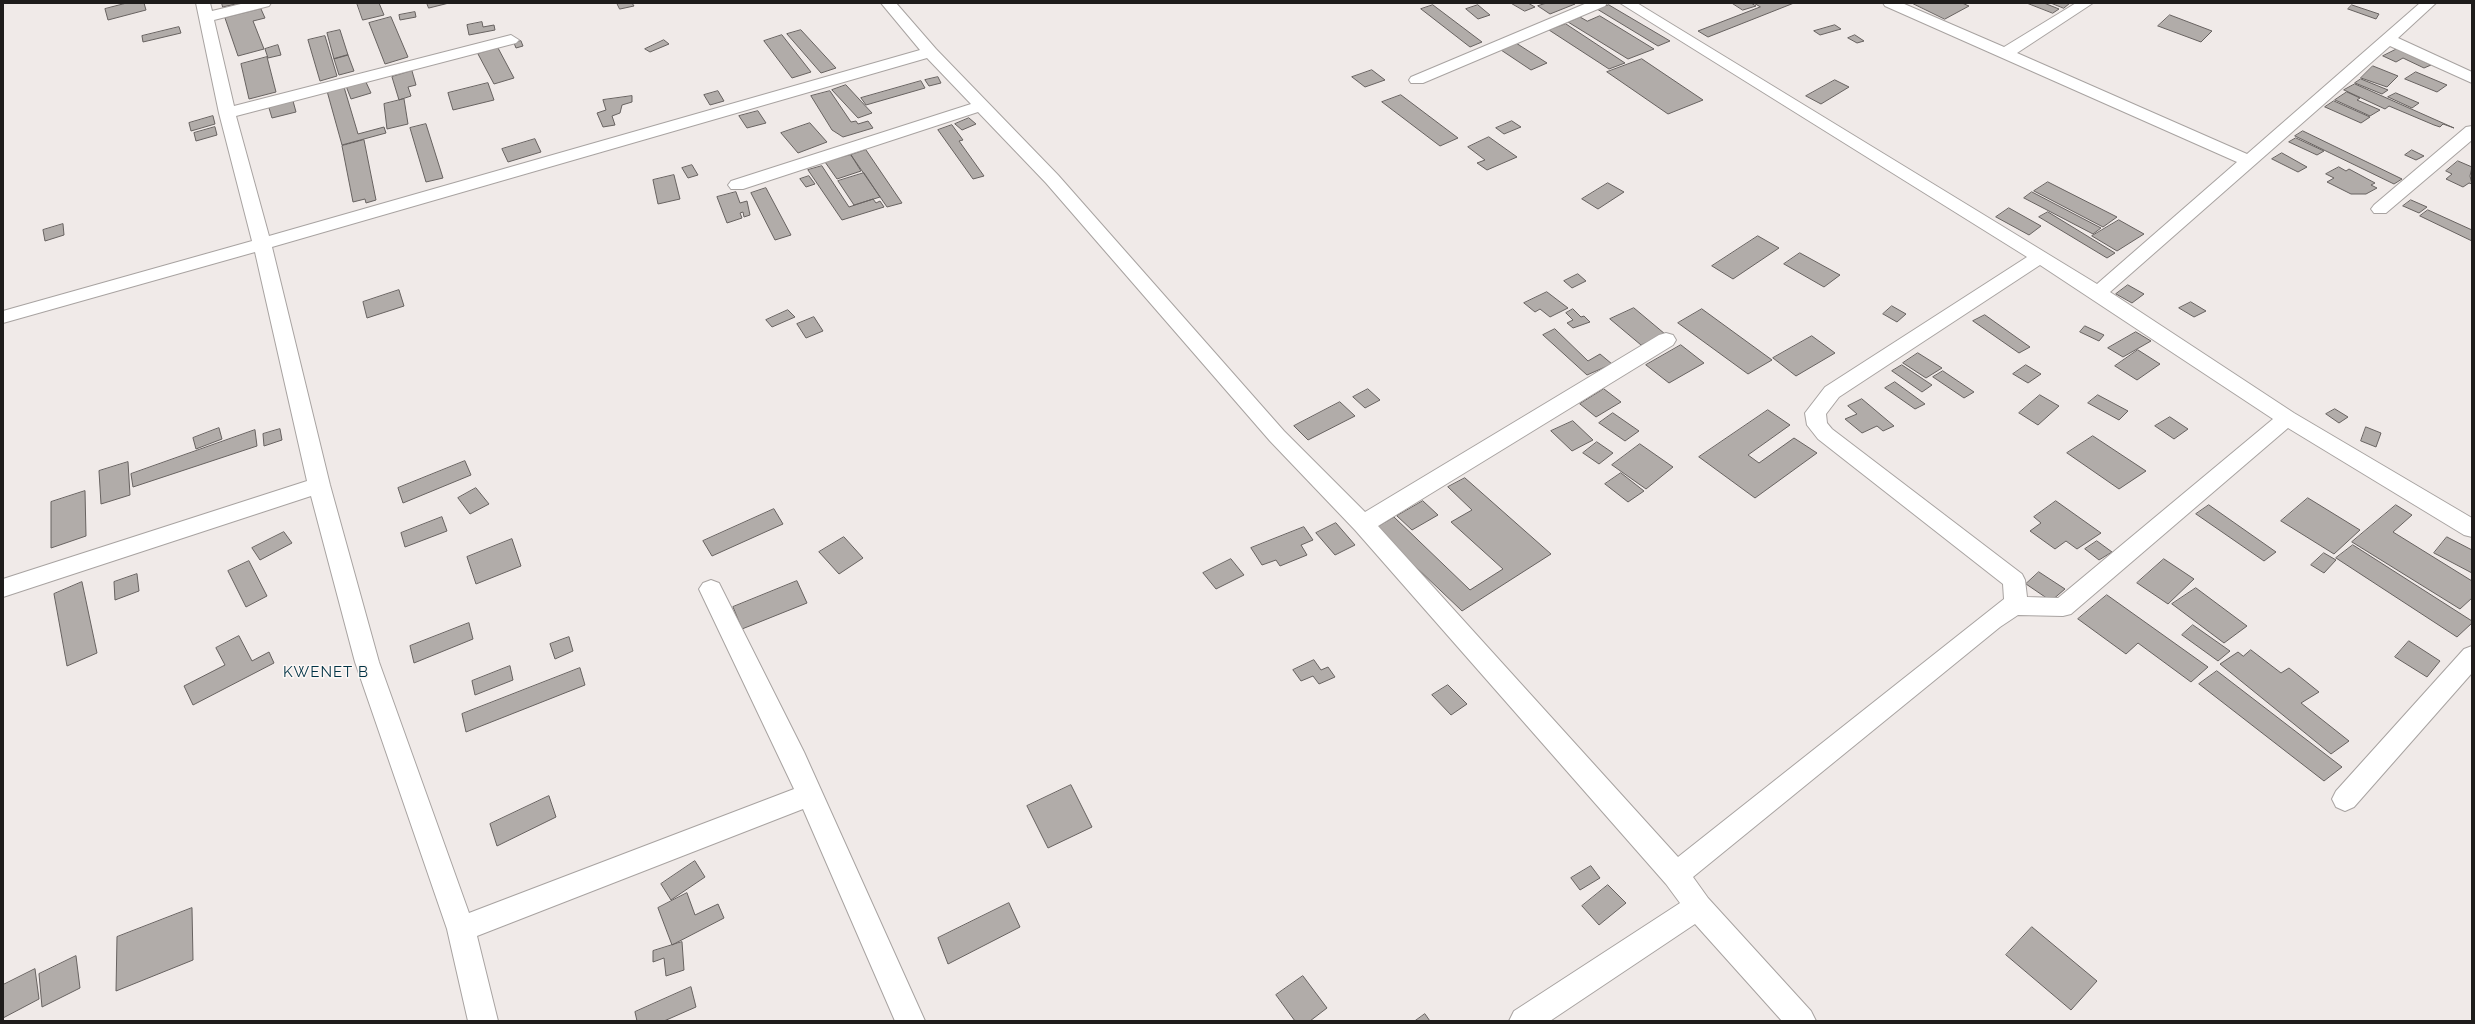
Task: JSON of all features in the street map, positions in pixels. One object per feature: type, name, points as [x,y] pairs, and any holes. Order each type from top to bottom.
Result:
[{"type":"street","points":[[264,3],[204,10],[227,113],[262,243],[319,485],[367,662],[461,929],[483,1021]]},
{"type":"street","points":[[888,3],[930,52],[980,106],[1052,179],[1277,436],[1364,524],[1676,875],[1698,907],[1801,1021]]},
{"type":"street","points":[[1417,80],[1600,3]]},
{"type":"street","points":[[1890,3],[2247,160]]},
{"type":"street","points":[[2004,54],[2086,3]]},
{"type":"street","points":[[2098,293],[2247,160],[2429,3]]},
{"type":"street","points":[[1637,5],[2098,293],[2287,418],[2472,529]]},
{"type":"street","points":[[2388,39],[2472,78]]},
{"type":"street","points":[[227,113],[511,40]]},
{"type":"street","points":[[3,316],[633,139],[930,52]]},
{"type":"street","points":[[737,185],[980,106]]},
{"type":"street","points":[[2380,209],[2472,131]]},
{"type":"street","points":[[2014,606],[2018,595],[2014,580],[1825,434],[1817,425],[1815,413],[1832,392],[2040,257]]},
{"type":"street","points":[[1364,524],[1666,340]]},
{"type":"street","points":[[1676,875],[1992,620],[2014,606],[2063,607],[2287,418]]},
{"type":"street","points":[[3,588],[319,485]]},
{"type":"street","points":[[711,589],[791,752],[808,795],[910,1021]]},
{"type":"street","points":[[2345,799],[2472,656]]},
{"type":"street","points":[[461,929],[808,795]]},
{"type":"street","points":[[1524,1021],[1698,907]]},
{"type":"building","points":[[127,3],[144,3],[146,10],[108,20],[105,9]]},
{"type":"building","points":[[222,3],[240,3],[223,7]]},
{"type":"building","points":[[357,3],[379,3],[384,15],[363,20]]},
{"type":"building","points":[[427,3],[449,3],[429,8]]},
{"type":"building","points":[[617,3],[632,3],[634,6],[620,9]]},
{"type":"building","points":[[1511,3],[1528,3],[1535,7],[1525,11]]},
{"type":"building","points":[[1547,3],[1575,4],[1550,14],[1538,6]]},
{"type":"building","points":[[1732,3],[1751,3],[1756,6],[1743,10]]},
{"type":"building","points":[[1754,3],[1794,3],[1708,37],[1698,31],[1760,7]]},
{"type":"building","points":[[1912,3],[1962,3],[1969,6],[1945,19]]},
{"type":"building","points":[[2027,3],[2044,3],[2059,9],[2053,13]]},
{"type":"building","points":[[2051,3],[2070,3],[2064,8]]},
{"type":"building","points":[[1433,5],[1482,42],[1470,47],[1421,9]]},
{"type":"building","points":[[1478,5],[1490,15],[1478,19],[1466,9]]},
{"type":"building","points":[[1609,5],[1670,41],[1658,46],[1597,9]]},
{"type":"building","points":[[2352,5],[2379,14],[2376,19],[2348,9]]},
{"type":"building","points":[[261,9],[265,18],[253,21],[264,49],[238,56],[225,18]]},
{"type":"building","points":[[415,12],[416,17],[400,20],[399,15]]},
{"type":"building","points":[[2170,15],[2212,31],[2201,42],[2158,26]]},
{"type":"building","points":[[1600,16],[1654,49],[1628,59],[1568,22],[1580,17],[1587,21]]},
{"type":"building","points":[[391,17],[408,57],[385,64],[369,23]]},
{"type":"building","points":[[482,22],[483,27],[494,25],[495,30],[469,35],[467,25]]},
{"type":"building","points":[[1566,24],[1625,63],[1609,69],[1549,30]]},
{"type":"building","points":[[1835,25],[1841,29],[1820,35],[1814,31]]},
{"type":"building","points":[[179,27],[181,33],[143,42],[142,36]]},
{"type":"building","points":[[340,30],[348,55],[334,59],[327,33]]},
{"type":"building","points":[[801,30],[836,68],[821,73],[787,34]]},
{"type":"building","points":[[782,35],[811,72],[792,78],[764,41]]},
{"type":"building","points":[[1855,35],[1864,41],[1857,43],[1848,38]]},
{"type":"building","points":[[325,36],[337,76],[320,81],[308,40]]},
{"type":"building","points":[[664,40],[669,44],[650,52],[645,49]]},
{"type":"building","points":[[521,41],[523,46],[516,48],[514,43]]},
{"type":"building","points":[[1516,43],[1547,63],[1531,70],[1501,50]]},
{"type":"building","points":[[278,45],[281,55],[268,58],[265,49]]},
{"type":"building","points":[[498,48],[514,78],[494,84],[478,54]]},
{"type":"building","points":[[2397,49],[2431,65],[2424,68],[2403,58],[2396,62],[2383,56]]},
{"type":"building","points":[[348,55],[354,71],[339,75],[334,59]]},
{"type":"building","points":[[267,57],[276,92],[249,99],[241,64]]},
{"type":"building","points":[[1642,59],[1703,100],[1668,114],[1607,72]]},
{"type":"building","points":[[2373,66],[2398,76],[2387,87],[2361,78]]},
{"type":"building","points":[[1372,70],[1385,80],[1365,87],[1352,77]]},
{"type":"building","points":[[412,71],[416,85],[408,87],[411,96],[399,100],[392,77]]},
{"type":"building","points":[[2416,72],[2447,85],[2437,92],[2405,79]]},
{"type":"building","points":[[938,77],[941,83],[929,86],[925,80]]},
{"type":"building","points":[[2361,79],[2388,90],[2382,94],[2355,83]]},
{"type":"building","points":[[365,80],[371,93],[351,99],[346,86]]},
{"type":"building","points":[[1835,80],[1849,87],[1821,104],[1806,96]]},
{"type":"building","points":[[921,81],[925,88],[866,105],[861,98]]},
{"type":"building","points":[[488,83],[494,100],[453,110],[448,93]]},
{"type":"building","points":[[2355,84],[2454,128],[2443,124],[2440,127],[2434,125],[2389,106],[2385,109],[2344,90]]},
{"type":"building","points":[[846,85],[872,113],[858,118],[832,90]]},
{"type":"building","points":[[344,87],[358,134],[384,127],[386,133],[342,145],[327,91]]},
{"type":"building","points":[[718,91],[724,101],[710,105],[704,95]]},
{"type":"building","points":[[830,91],[851,122],[856,121],[858,124],[868,121],[873,128],[843,137],[832,130],[811,96]]},
{"type":"building","points":[[2347,92],[2360,98],[2357,100],[2380,110],[2370,116],[2335,100]]},
{"type":"building","points":[[2396,93],[2419,103],[2412,108],[2388,97]]},
{"type":"building","points":[[1401,95],[1458,138],[1440,146],[1382,102]]},
{"type":"building","points":[[632,96],[632,102],[622,105],[620,113],[612,116],[615,125],[603,127],[597,113],[606,110],[603,100]]},
{"type":"building","points":[[404,99],[408,124],[387,129],[384,104]]},
{"type":"building","points":[[293,101],[296,112],[272,118],[269,108]]},
{"type":"building","points":[[2334,101],[2370,117],[2361,123],[2325,107]]},
{"type":"building","points":[[758,111],[766,123],[747,128],[739,116]]},
{"type":"building","points":[[213,116],[215,124],[191,131],[189,123]]},
{"type":"building","points":[[969,118],[976,124],[962,130],[955,124]]},
{"type":"building","points":[[1512,121],[1521,127],[1504,134],[1496,128]]},
{"type":"building","points":[[810,123],[827,142],[798,153],[781,133]]},
{"type":"building","points":[[426,124],[443,178],[426,182],[410,128]]},
{"type":"building","points":[[952,125],[963,140],[959,141],[984,176],[973,179],[938,130]]},
{"type":"building","points":[[215,127],[217,135],[196,141],[194,133]]},
{"type":"building","points":[[2303,131],[2402,179],[2394,184],[2295,136]]},
{"type":"building","points":[[1489,137],[1517,157],[1487,170],[1477,163],[1485,160],[1468,147]]},
{"type":"building","points":[[2296,138],[2324,151],[2317,155],[2289,142]]},
{"type":"building","points":[[535,139],[541,152],[508,162],[502,149]]},
{"type":"building","points":[[364,140],[376,200],[366,203],[365,199],[353,202],[342,146]]},
{"type":"building","points":[[866,150],[902,203],[887,207],[851,155]]},
{"type":"building","points":[[2412,150],[2424,156],[2416,160],[2405,155]]},
{"type":"building","points":[[2282,153],[2307,167],[2298,172],[2272,159]]},
{"type":"building","points":[[851,155],[861,171],[837,179],[825,162]]},
{"type":"building","points":[[2458,161],[2472,167],[2470,176],[2472,184],[2469,183],[2463,187],[2446,179],[2452,174],[2446,171]]},
{"type":"building","points":[[692,165],[698,175],[688,178],[682,168]]},
{"type":"building","points":[[822,166],[849,207],[873,199],[876,203],[880,201],[884,207],[842,220],[808,170]]},
{"type":"building","points":[[2339,167],[2346,171],[2349,169],[2375,183],[2371,185],[2377,188],[2366,194],[2351,194],[2327,182],[2334,178],[2326,174]]},
{"type":"building","points":[[864,173],[880,197],[854,205],[838,181]]},
{"type":"building","points":[[674,175],[680,199],[658,204],[653,180]]},
{"type":"building","points":[[809,176],[815,184],[806,187],[800,179]]},
{"type":"building","points":[[2048,182],[2117,217],[2103,227],[2034,191]]},
{"type":"building","points":[[1608,183],[1624,192],[1598,209],[1582,199]]},
{"type":"building","points":[[766,188],[791,235],[775,240],[751,193]]},
{"type":"building","points":[[736,192],[740,203],[747,201],[750,215],[744,217],[743,212],[740,213],[742,218],[727,223],[717,197]]},
{"type":"building","points":[[2032,192],[2101,228],[2093,234],[2024,198]]},
{"type":"building","points":[[2411,200],[2427,207],[2419,213],[2403,206]]},
{"type":"building","points":[[2009,208],[2041,226],[2029,235],[1996,217]]},
{"type":"building","points":[[2428,210],[2472,230],[2472,241],[2420,216]]},
{"type":"building","points":[[2048,212],[2115,253],[2107,258],[2039,217]]},
{"type":"building","points":[[2119,220],[2144,234],[2117,251],[2092,236]]},
{"type":"building","points":[[63,224],[64,235],[45,241],[43,230]]},
{"type":"building","points":[[1758,236],[1779,248],[1733,279],[1712,266]]},
{"type":"building","points":[[1800,253],[1840,275],[1824,287],[1784,264]]},
{"type":"building","points":[[1578,274],[1586,281],[1572,288],[1564,281]]},
{"type":"building","points":[[2128,285],[2144,294],[2132,303],[2116,294]]},
{"type":"building","points":[[399,290],[404,306],[367,318],[363,302]]},
{"type":"building","points":[[1547,292],[1568,308],[1550,317],[1540,309],[1535,312],[1524,303]]},
{"type":"building","points":[[2191,302],[2206,311],[2194,317],[2179,308]]},
{"type":"building","points":[[1892,306],[1906,314],[1897,322],[1883,314]]},
{"type":"building","points":[[1634,308],[1665,334],[1641,345],[1610,319]]},
{"type":"building","points":[[1573,309],[1581,317],[1584,316],[1590,322],[1573,328],[1567,323],[1573,320],[1566,313]]},
{"type":"building","points":[[1702,309],[1772,360],[1748,374],[1678,323]]},
{"type":"building","points":[[788,310],[795,317],[772,327],[766,320]]},
{"type":"building","points":[[1985,315],[2030,347],[2019,353],[1973,321]]},
{"type":"building","points":[[814,317],[823,331],[806,338],[797,324]]},
{"type":"building","points":[[2085,326],[2104,335],[2099,341],[2080,332]]},
{"type":"building","points":[[1555,329],[1588,361],[1600,354],[1612,364],[1587,375],[1543,335]]},
{"type":"building","points":[[2136,332],[2151,341],[2123,357],[2108,348]]},
{"type":"building","points":[[1812,336],[1835,353],[1796,376],[1773,358]]},
{"type":"building","points":[[1681,345],[1704,363],[1669,383],[1646,365]]},
{"type":"building","points":[[2138,350],[2160,364],[2137,380],[2115,366]]},
{"type":"building","points":[[1918,353],[1942,368],[1926,378],[1903,363]]},
{"type":"building","points":[[1902,365],[1932,385],[1922,392],[1892,371]]},
{"type":"building","points":[[2026,365],[2041,374],[2028,383],[2013,374]]},
{"type":"building","points":[[1943,371],[1974,392],[1964,398],[1933,377]]},
{"type":"building","points":[[1895,382],[1925,404],[1915,409],[1885,388]]},
{"type":"building","points":[[1368,389],[1380,400],[1365,408],[1353,397]]},
{"type":"building","points":[[1604,389],[1621,402],[1596,417],[1580,404]]},
{"type":"building","points":[[2040,395],[2059,406],[2038,425],[2019,413]]},
{"type":"building","points":[[2098,395],[2128,411],[2119,420],[2088,403]]},
{"type":"building","points":[[1862,399],[1894,426],[1883,431],[1877,426],[1862,433],[1845,419],[1857,414],[1848,406]]},
{"type":"building","points":[[1340,402],[1355,416],[1308,440],[1294,426]]},
{"type":"building","points":[[2335,409],[2348,417],[2339,423],[2326,414]]},
{"type":"building","points":[[1768,410],[1790,425],[1748,455],[1759,463],[1794,438],[1817,453],[1755,498],[1699,457]]},
{"type":"building","points":[[1613,413],[1639,431],[1625,441],[1599,423]]},
{"type":"building","points":[[2170,417],[2188,429],[2174,439],[2155,426]]},
{"type":"building","points":[[1573,421],[1593,440],[1572,451],[1551,431]]},
{"type":"building","points":[[2366,427],[2381,433],[2376,447],[2361,441]]},
{"type":"building","points":[[219,428],[222,439],[196,449],[193,438]]},
{"type":"building","points":[[280,429],[282,440],[264,446],[263,434]]},
{"type":"building","points":[[255,430],[257,446],[133,487],[131,474]]},
{"type":"building","points":[[2093,436],[2146,471],[2119,489],[2067,453]]},
{"type":"building","points":[[1597,442],[1613,453],[1599,464],[1583,453]]},
{"type":"building","points":[[1640,444],[1673,467],[1646,489],[1612,465]]},
{"type":"building","points":[[465,461],[471,475],[403,503],[398,488]]},
{"type":"building","points":[[128,462],[130,495],[101,504],[99,471]]},
{"type":"building","points":[[1621,473],[1644,491],[1628,502],[1605,484]]},
{"type":"building","points":[[1465,478],[1551,554],[1462,611],[1375,528],[1394,517],[1470,590],[1503,569],[1451,522],[1472,510],[1448,487]]},
{"type":"building","points":[[476,488],[489,504],[470,514],[458,498]]},
{"type":"building","points":[[85,491],[86,536],[51,548],[51,502]]},
{"type":"building","points":[[2308,498],[2360,530],[2334,554],[2281,521]]},
{"type":"building","points":[[1423,501],[1438,515],[1412,530],[1397,516]]},
{"type":"building","points":[[2056,501],[2101,533],[2077,549],[2066,541],[2055,549],[2030,531],[2041,523],[2034,517]]},
{"type":"building","points":[[2209,505],[2276,552],[2264,561],[2196,514]]},
{"type":"building","points":[[2396,505],[2412,515],[2393,532],[2472,581],[2472,598],[2460,609],[2352,542]]},
{"type":"building","points":[[774,509],[783,524],[712,556],[703,541]]},
{"type":"building","points":[[442,517],[447,531],[405,547],[401,533]]},
{"type":"building","points":[[1336,523],[1355,545],[1335,555],[1316,533]]},
{"type":"building","points":[[1304,527],[1313,540],[1301,545],[1307,555],[1280,566],[1276,560],[1262,565],[1251,548]]},
{"type":"building","points":[[284,532],[292,543],[260,560],[252,548]]},
{"type":"building","points":[[844,537],[863,558],[839,574],[819,552]]},
{"type":"building","points":[[2447,537],[2472,550],[2472,573],[2434,553]]},
{"type":"building","points":[[512,539],[521,566],[476,584],[467,557]]},
{"type":"building","points":[[2097,541],[2112,552],[2099,560],[2085,549]]},
{"type":"building","points":[[2353,545],[2472,621],[2472,623],[2457,637],[2336,558]]},
{"type":"building","points":[[2324,553],[2336,560],[2324,573],[2311,565]]},
{"type":"building","points":[[1231,559],[1244,575],[1216,589],[1203,573]]},
{"type":"building","points":[[2164,559],[2194,579],[2168,604],[2137,583]]},
{"type":"building","points":[[249,561],[267,596],[246,607],[228,571]]},
{"type":"building","points":[[2039,572],[2065,589],[2051,601],[2026,584]]},
{"type":"building","points":[[137,574],[139,591],[115,600],[114,582]]},
{"type":"building","points":[[797,581],[807,603],[742,629],[733,607]]},
{"type":"building","points":[[82,582],[97,653],[67,666],[54,594]]},
{"type":"building","points":[[2196,588],[2247,626],[2224,643],[2172,604]]},
{"type":"building","points":[[2107,595],[2208,667],[2191,682],[2138,643],[2126,654],[2078,619]]},
{"type":"building","points":[[469,623],[473,639],[414,663],[410,646]]},
{"type":"building","points":[[2193,625],[2230,651],[2218,661],[2182,635]]},
{"type":"building","points":[[239,636],[252,661],[269,652],[274,663],[193,705],[184,686],[225,665],[216,648]]},
{"type":"building","points":[[569,637],[573,651],[555,659],[550,644]]},
{"type":"building","points":[[2409,641],[2440,661],[2427,677],[2395,657]]},
{"type":"building","points":[[2251,650],[2281,673],[2289,668],[2319,692],[2301,703],[2349,741],[2331,754],[2220,664],[2238,652],[2243,656]]},
{"type":"building","points":[[1314,660],[1321,670],[1328,667],[1335,677],[1319,684],[1313,676],[1301,681],[1293,670]]},
{"type":"building","points":[[510,666],[513,680],[475,695],[472,681]]},
{"type":"building","points":[[580,668],[585,685],[466,732],[462,714]]},
{"type":"building","points":[[2217,671],[2342,767],[2324,781],[2199,684]]},
{"type":"building","points":[[1448,685],[1467,704],[1451,715],[1432,695]]},
{"type":"building","points":[[1071,785],[1092,827],[1048,848],[1027,806]]},
{"type":"building","points":[[549,796],[556,817],[497,846],[490,824]]},
{"type":"building","points":[[695,861],[705,877],[671,900],[661,884]]},
{"type":"building","points":[[1591,866],[1600,878],[1580,890],[1571,878]]},
{"type":"building","points":[[1608,885],[1626,903],[1599,925],[1582,906]]},
{"type":"building","points":[[687,893],[695,915],[718,904],[724,918],[672,945],[658,908]]},
{"type":"building","points":[[1009,903],[1020,927],[948,964],[938,938]]},
{"type":"building","points":[[192,908],[193,960],[116,991],[117,937]]},
{"type":"building","points":[[2032,927],[2097,981],[2071,1010],[2006,955]]},
{"type":"building","points":[[682,942],[684,970],[666,976],[664,958],[653,962],[653,951]]},
{"type":"building","points":[[76,956],[80,988],[42,1007],[39,974]]},
{"type":"building","points":[[35,969],[39,999],[3,1018],[3,985]]},
{"type":"building","points":[[1303,976],[1327,1008],[1310,1021],[1295,1021],[1276,995]]},
{"type":"building","points":[[691,987],[696,1007],[664,1021],[637,1021],[635,1012]]},
{"type":"building","points":[[1425,1014],[1430,1021],[1415,1021]]},
{"type":"district","name":"KWENET B","points":[[326,672]]}]
